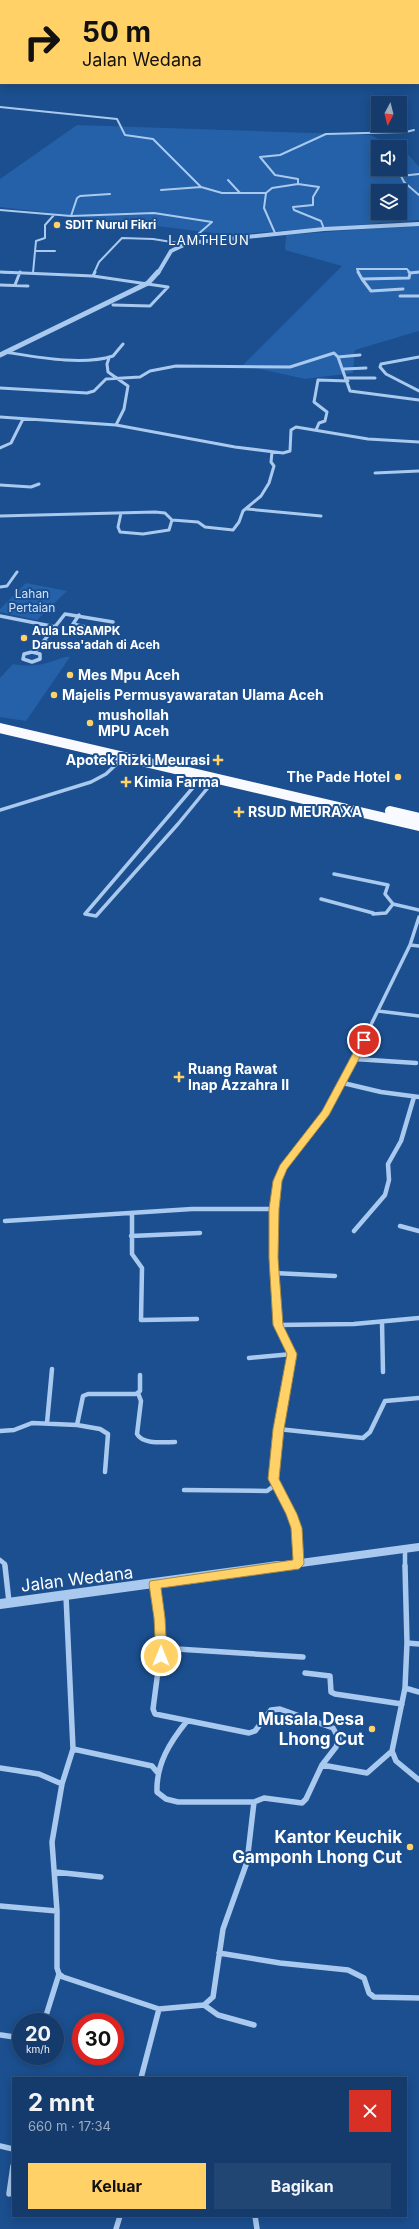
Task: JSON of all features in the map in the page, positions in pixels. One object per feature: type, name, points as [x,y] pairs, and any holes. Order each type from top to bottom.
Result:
[{"type":"highway","points":[[0,721],[113,752],[123,758],[419,826]]},
{"type":"highway","points":[[0,728],[419,818]]},
{"type":"street","points":[[0,107],[117,119],[126,135],[153,139],[201,187]]},
{"type":"street","points":[[298,184],[297,178],[274,174],[260,157],[280,155],[326,134],[414,130]]},
{"type":"street","points":[[407,175],[419,174]]},
{"type":"street","points":[[401,176],[404,182],[419,195]]},
{"type":"street","points":[[228,180],[240,193]]},
{"type":"street","points":[[161,190],[201,187],[219,193],[266,193],[272,188],[298,184],[318,186],[316,195],[313,197],[313,205],[293,207],[294,210],[321,221],[324,229]]},
{"type":"street","points":[[266,193],[264,208],[275,233]]},
{"type":"street","points":[[71,216],[77,198],[80,196],[110,194]]},
{"type":"street","points":[[0,210],[71,216],[154,213],[212,222],[186,244],[169,252],[155,277],[148,283],[0,354]]},
{"type":"street","points":[[33,273],[36,241],[44,238],[46,225],[54,215]]},
{"type":"street","points":[[93,276],[99,262],[122,238],[153,239],[186,244],[275,233],[418,224]]},
{"type":"street","points":[[36,251],[55,251]]},
{"type":"street","points":[[403,289],[371,291],[357,269],[407,269],[410,273]]},
{"type":"street","points":[[0,272],[93,276],[148,283],[168,288],[157,296],[150,306],[113,305]]},
{"type":"street","points":[[15,285],[20,272]]},
{"type":"street","points":[[410,273],[419,272]]},
{"type":"street","points":[[362,279],[409,278],[410,273]]},
{"type":"street","points":[[0,285],[28,286]]},
{"type":"street","points":[[400,296],[419,296]]},
{"type":"street","points":[[5,352],[39,357],[69,359],[109,358],[116,353],[123,344]]},
{"type":"street","points":[[0,388],[87,393],[94,391],[104,380],[140,378],[150,371],[176,366],[230,368],[285,367],[334,353],[338,356],[360,355]]},
{"type":"street","points":[[338,356],[348,379],[348,390],[352,392],[419,400]]},
{"type":"street","points":[[419,357],[387,362],[381,364],[380,367],[385,373],[410,384],[419,391]]},
{"type":"street","points":[[109,358],[105,369],[107,372],[128,386],[124,408],[116,425]]},
{"type":"street","points":[[344,369],[366,368]]},
{"type":"street","points":[[316,430],[319,423],[325,421],[327,412],[314,402],[318,380],[375,378]]},
{"type":"street","points":[[0,417],[116,425],[201,442],[272,452],[289,452],[292,428],[316,430],[368,439],[418,443]]},
{"type":"street","points":[[0,448],[11,443],[23,418]]},
{"type":"street","points":[[0,516],[155,512],[165,513],[172,520],[198,522],[205,527],[233,530],[239,522],[243,511],[257,500],[269,483],[274,466],[271,462],[272,452]]},
{"type":"street","points":[[374,473],[419,471]]},
{"type":"street","points":[[0,485],[31,487],[39,484]]},
{"type":"street","points":[[247,509],[321,516]]},
{"type":"street","points":[[122,513],[118,527],[120,532],[127,534],[143,535],[166,531],[169,530],[172,520]]},
{"type":"street","points":[[0,587],[7,586],[16,572]]},
{"type":"street","points":[[35,652],[41,656],[38,660],[29,662],[23,659],[24,654],[35,652],[65,614],[79,615],[113,622]]},
{"type":"street","points":[[79,615],[73,624],[94,630]]},
{"type":"street","points":[[0,616],[56,627]]},
{"type":"street","points":[[44,641],[64,646]]},
{"type":"street","points":[[0,810],[91,782],[106,774],[123,758]]},
{"type":"street","points":[[203,776],[85,914],[96,916],[178,824],[215,779]]},
{"type":"street","points":[[334,874],[386,884],[388,887],[385,894],[393,904],[419,910]]},
{"type":"street","points":[[321,899],[373,914],[386,912],[393,904]]},
{"type":"street","points":[[299,1564],[296,1528],[288,1505],[275,1485],[273,1479],[278,1429],[292,1354],[278,1325],[274,1273],[274,1209],[278,1181],[283,1168],[326,1113],[343,1083],[410,945],[419,918]]},
{"type":"street","points":[[410,945],[419,946]]},
{"type":"street","points":[[378,1011],[419,1016]]},
{"type":"street","points":[[355,1059],[416,1063]]},
{"type":"street","points":[[343,1083],[417,1097],[401,1141],[388,1164],[388,1180],[385,1195],[354,1232]]},
{"type":"street","points":[[4,1221],[192,1209],[274,1209]]},
{"type":"street","points":[[132,1213],[132,1254],[142,1268],[142,1320],[197,1319]]},
{"type":"street","points":[[400,1226],[419,1230]]},
{"type":"street","points":[[131,1236],[200,1233]]},
{"type":"street","points":[[274,1273],[335,1276]]},
{"type":"street","points":[[278,1325],[382,1322],[419,1318]]},
{"type":"street","points":[[382,1322],[383,1372]]},
{"type":"street","points":[[249,1358],[292,1354]]},
{"type":"street","points":[[47,1423],[52,1369]]},
{"type":"street","points":[[140,1375],[138,1393],[141,1400],[137,1434],[139,1438],[144,1441],[175,1442]]},
{"type":"street","points":[[77,1425],[82,1399],[85,1394],[131,1395],[138,1393]]},
{"type":"street","points":[[278,1429],[363,1438],[370,1432],[384,1401],[419,1398]]},
{"type":"street","points":[[0,1432],[14,1430],[32,1424],[47,1423],[77,1425],[100,1429],[108,1434],[105,1472]]},
{"type":"street","points":[[184,1490],[267,1491],[275,1485]]},
{"type":"street","name":"Jalan Wedana","points":[[4,1604],[419,1547]]},
{"type":"street","points":[[405,1549],[407,1643],[402,1704],[392,1751],[396,1761],[419,1780]]},
{"type":"street","points":[[0,1560],[6,1564],[4,1604]]},
{"type":"street","points":[[154,1584],[160,1618],[161,1648],[153,1712],[160,1716],[252,1732],[258,1728],[271,1710],[280,1709],[321,1722],[333,1728],[339,1739],[336,1747],[322,1765],[306,1799],[302,1803],[264,1798],[254,1802],[173,1801],[161,1796],[157,1792],[157,1772],[171,1742],[187,1721]]},
{"type":"street","points":[[47,2013],[59,1974],[57,1963],[56,1872],[52,1842],[62,1784],[73,1749],[66,1596]]},
{"type":"street","points":[[407,1643],[419,1644]]},
{"type":"street","points":[[161,1648],[278,1654],[302,1658]]},
{"type":"street","points":[[304,1673],[330,1676],[331,1692],[335,1694],[402,1704]]},
{"type":"street","points":[[404,1688],[419,1692]]},
{"type":"street","points":[[73,1749],[152,1766],[157,1772]]},
{"type":"street","points":[[322,1765],[367,1773],[392,1751]]},
{"type":"street","points":[[0,1768],[38,1774],[62,1784]]},
{"type":"street","points":[[59,1974],[63,1977],[159,2009],[204,2005],[213,1997],[219,1952],[228,1909],[247,1862],[254,1802]]},
{"type":"street","points":[[56,1872],[101,1877]]},
{"type":"street","points":[[0,1906],[57,1911]]},
{"type":"street","points":[[219,1952],[280,1963],[348,1970],[364,1978],[369,1993],[374,1997],[419,1998]]},
{"type":"street","points":[[204,2005],[218,2015],[254,2025]]},
{"type":"street","points":[[141,2077],[159,2009]]},
{"type":"street","points":[[1,2035],[12,2037]]},
{"type":"street","points":[[0,2146],[12,2149]]},
{"type":"street","points":[[9,2194],[12,2173]]},
{"type":"street","points":[[116,2229],[120,2217]]},
{"type":"street","points":[[255,2217],[257,2229]]},
{"type":"green space","points":[[77,125],[370,135],[380,140],[371,140],[371,176],[407,176],[407,153],[419,167],[419,220],[230,235],[0,207],[0,179]]},
{"type":"green space","points":[[419,225],[419,331],[355,350],[353,373],[305,379],[243,365],[342,266],[285,250],[286,235]]},
{"type":"green space","name":"Lahan Pertaian","points":[[26,583],[67,591],[37,620],[0,612],[0,609]]},
{"type":"green space","points":[[65,657],[70,657],[26,721],[0,717],[0,678],[13,664],[28,666],[40,665]]},
{"type":"place","name":"SDIT Nurul Fikri","points":[[57,225]]},
{"type":"place","name":"Aula LRSAMPK Darussa'adah di Aceh","points":[[24,638]]},
{"type":"place","name":"Mes Mpu Aceh","points":[[70,675]]},
{"type":"place","name":"Majelis Permusyawaratan Ulama Aceh","points":[[54,695]]},
{"type":"place","name":"mushollah MPU Aceh","points":[[90,723]]},
{"type":"place","name":"Apotek Rizki Meurasi","points":[[218,760]]},
{"type":"place","name":"The Pade Hotel","points":[[398,777]]},
{"type":"place","name":"Kimia Farma","points":[[126,782]]},
{"type":"place","name":"RSUD MEURAXA","points":[[239,812]]},
{"type":"place","name":"Ruang Rawat Inap Azzahra II","points":[[179,1077]]},
{"type":"place","name":"Musala Desa Lhong Cut","points":[[372,1729]]},
{"type":"place","name":"Kantor Keuchik Gamponh Lhong Cut","points":[[410,1847]]},
{"type":"district","name":"LAMTHEUN","points":[[209,240]]},
{"type":"route","points":[[161,1656],[160,1618],[154,1584],[299,1564],[296,1528],[292,1514],[273,1479],[278,1429],[292,1354],[292,1351],[278,1325],[274,1258],[274,1209],[278,1181],[283,1168],[326,1113],[343,1083],[364,1040]]}]
